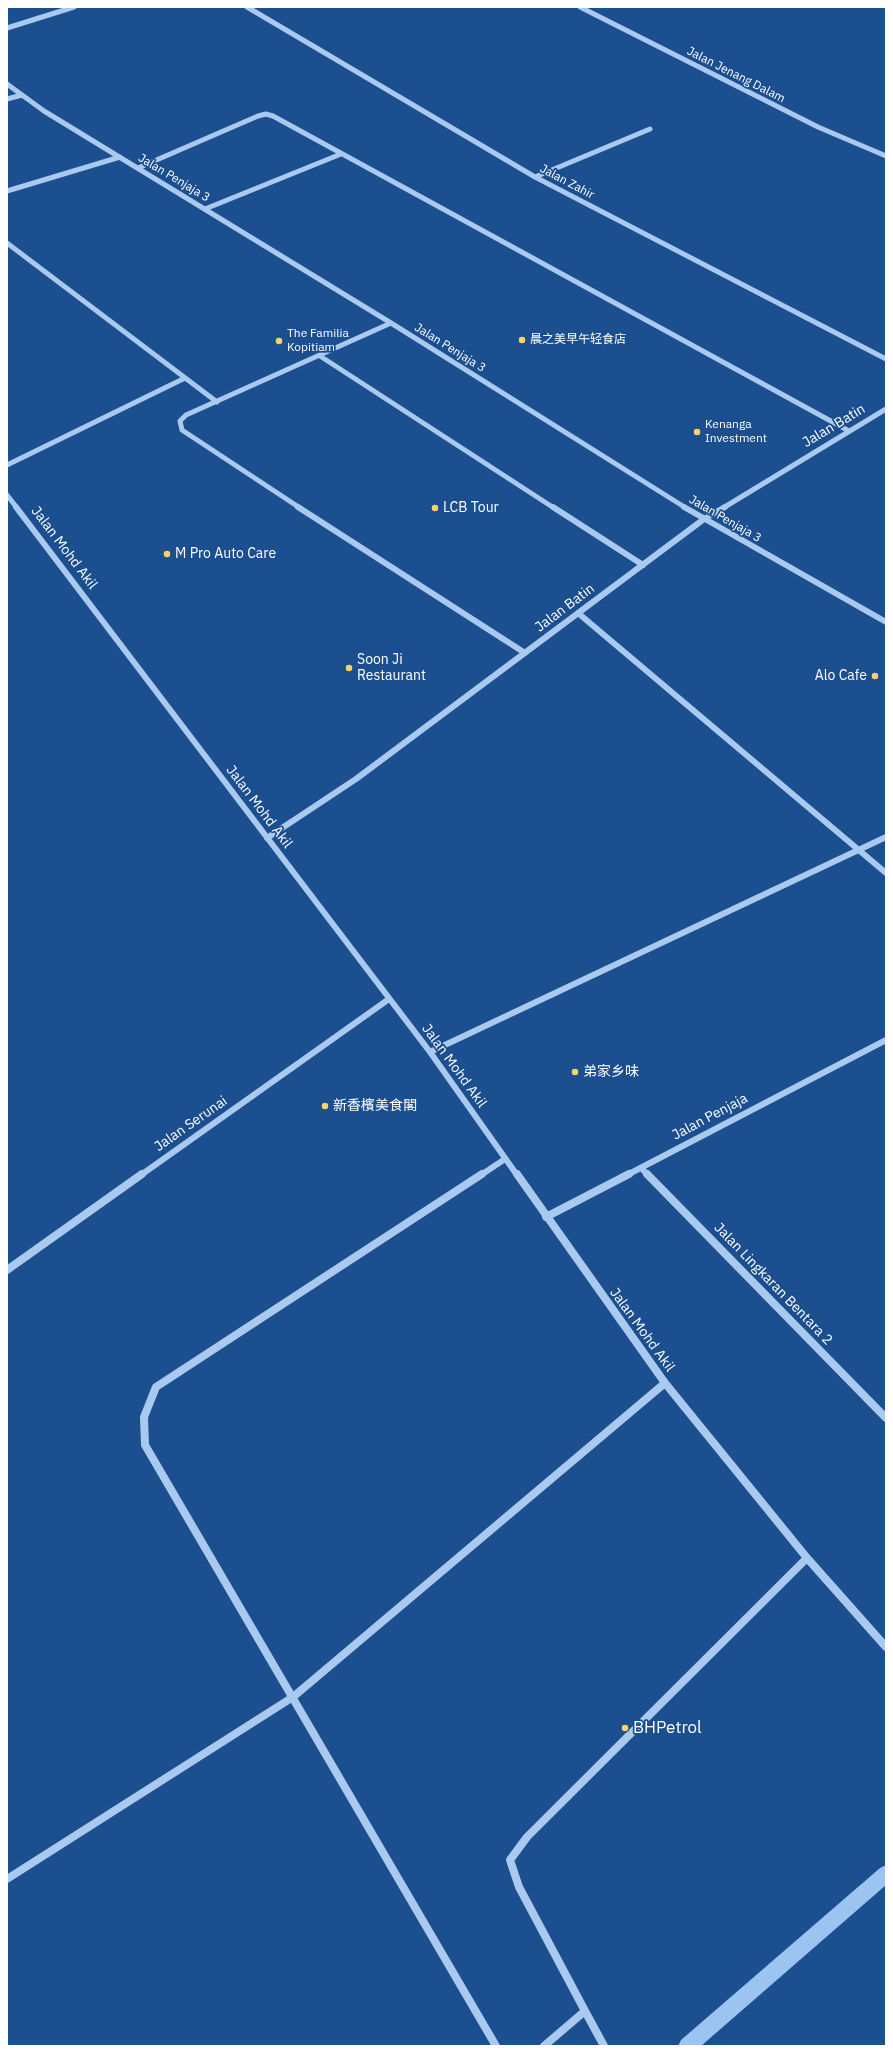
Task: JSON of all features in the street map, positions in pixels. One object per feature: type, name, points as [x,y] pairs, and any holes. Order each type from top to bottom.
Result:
[{"type":"street","points":[[7,28],[74,7]]},
{"type":"street","name":"Jalan Zahir","points":[[247,7],[535,177],[886,359]]},
{"type":"street","name":"Jalan Jenang Dalam","points":[[580,7],[818,127],[886,156]]},
{"type":"street","name":"Jalan Penjaja 3","points":[[7,84],[44,111],[392,323],[704,519],[886,622]]},
{"type":"street","points":[[7,99],[22,95]]},
{"type":"street","points":[[138,168],[258,116],[266,114],[273,116],[849,431]]},
{"type":"street","points":[[535,177],[650,129]]},
{"type":"street","points":[[205,209],[341,154]]},
{"type":"street","points":[[7,191],[120,157]]},
{"type":"street","points":[[7,243],[217,402]]},
{"type":"street","points":[[392,323],[186,415],[180,421],[182,430],[525,653]]},
{"type":"street","points":[[320,356],[643,565]]},
{"type":"street","points":[[7,465],[185,378]]},
{"type":"street","name":"Jalan Batin","points":[[267,838],[356,779],[704,519],[886,409]]},
{"type":"street","name":"Jalan Mohd Akil","points":[[7,495],[430,1052],[665,1383],[807,1558],[886,1646]]},
{"type":"street","points":[[578,613],[886,873]]},
{"type":"street","points":[[430,1052],[886,837]]},
{"type":"street","name":"Jalan Serunai","points":[[7,1270],[389,999]]},
{"type":"street","name":"Jalan Penjaja","points":[[546,1217],[886,1040]]},
{"type":"street","points":[[496,2046],[145,1445],[144,1417],[156,1387],[505,1159]]},
{"type":"street","name":"Jalan Lingkaran Bentara 2","points":[[641,1168],[886,1418]]},
{"type":"street","points":[[7,1879],[293,1697],[665,1383]]},
{"type":"street","points":[[604,2046],[519,1887],[510,1860],[527,1837],[807,1558]]},
{"type":"street","points":[[544,2046],[585,2012]]},
{"type":"waterway","points":[[687,2046],[886,1874]]},
{"type":"place","name":"晨之美早午轻食店","points":[[522,340]]},
{"type":"place","name":"The Familia Kopitiam","points":[[279,341]]},
{"type":"place","name":"Kenanga Investment","points":[[697,432]]},
{"type":"place","name":"LCB Tour","points":[[435,508]]},
{"type":"place","name":"M Pro Auto Care","points":[[167,554]]},
{"type":"place","name":"Soon Ji Restaurant","points":[[349,668]]},
{"type":"place","name":"Alo Cafe","points":[[875,676]]},
{"type":"place","name":"弟家乡味","points":[[575,1072]]},
{"type":"place","name":"新香檳美食閣","points":[[325,1106]]},
{"type":"place","name":"BHPetrol","points":[[625,1728]]}]
